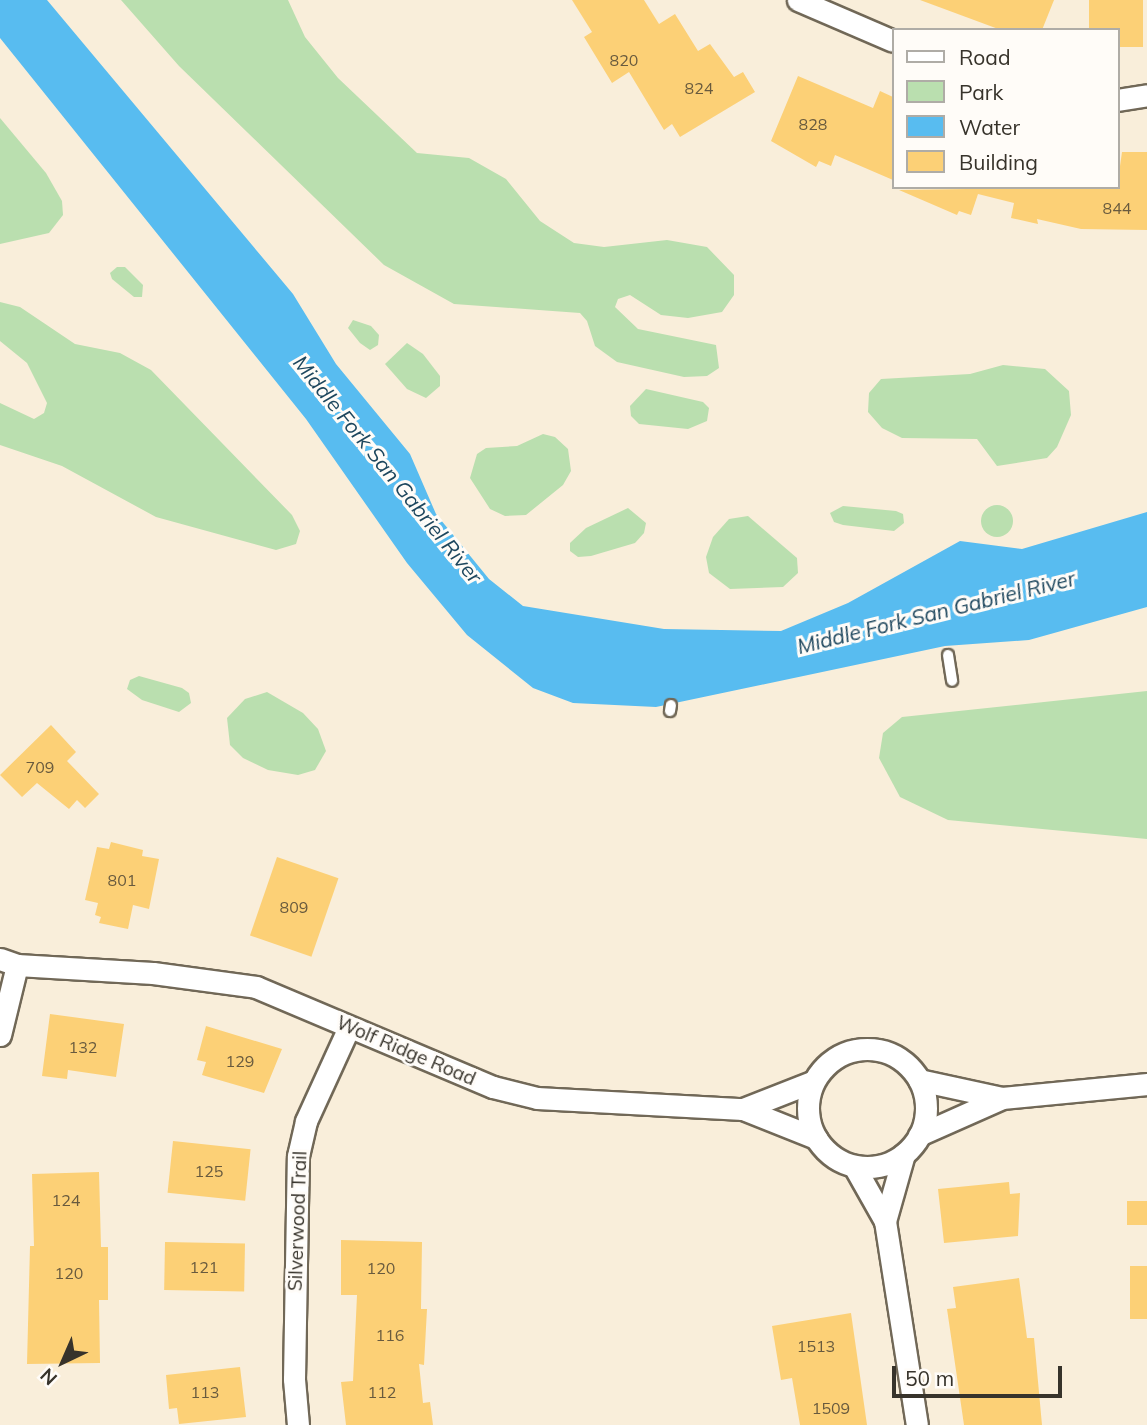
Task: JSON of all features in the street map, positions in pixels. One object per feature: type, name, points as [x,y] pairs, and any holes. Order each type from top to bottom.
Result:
[{"type":"street","points":[[798,0],[892,41]]},
{"type":"street","points":[[1119,100],[1147,95]]},
{"type":"street","points":[[0,1035],[8,962]]},
{"type":"street","name":"Wolf Ridge Road","points":[[8,962],[153,973],[257,987],[493,1087],[537,1098],[743,1109],[814,1082]]},
{"type":"street","name":"Silverwood Trail","points":[[299,1425],[294,1379],[298,1156],[306,1121],[349,1027]]},
{"type":"street","points":[[816,1138],[807,1108],[814,1082],[834,1057],[873,1049],[907,1064],[919,1080],[925,1098],[919,1135]]},
{"type":"street","points":[[919,1080],[1002,1098],[1147,1084]]},
{"type":"street","points":[[885,1221],[904,1154],[919,1135],[1002,1098]]},
{"type":"street","points":[[743,1109],[816,1138],[836,1158],[854,1166],[874,1167],[904,1154]]},
{"type":"street","points":[[854,1166],[885,1221],[917,1425]]},
{"type":"lane","points":[[948,655],[952,681]]},
{"type":"green space","points":[[121,0],[288,0],[305,37],[338,78],[417,153],[469,158],[506,179],[540,221],[574,243],[604,247],[667,240],[707,247],[734,275],[734,295],[722,312],[688,318],[661,315],[630,295],[618,299],[615,307],[638,329],[716,345],[719,368],[707,376],[684,377],[617,362],[595,346],[587,321],[580,313],[454,304],[384,265],[179,66]]},
{"type":"green space","points":[[0,118],[46,173],[62,201],[63,215],[49,233],[0,244]]},
{"type":"green space","points":[[117,267],[125,267],[143,285],[142,297],[134,297],[112,279],[110,273]]},
{"type":"green space","points":[[0,302],[20,307],[75,344],[120,353],[151,370],[292,515],[300,531],[296,544],[276,550],[156,517],[62,466],[0,445],[0,403],[34,419],[44,413],[47,403],[27,363],[0,341]]},
{"type":"green space","points":[[353,320],[371,326],[379,335],[378,345],[370,350],[360,343],[348,328]]},
{"type":"green space","points":[[407,343],[423,354],[440,376],[440,386],[426,398],[407,389],[385,364]]},
{"type":"green space","points":[[1003,365],[1045,369],[1069,391],[1071,415],[1057,447],[1047,458],[997,466],[977,439],[902,438],[882,428],[868,412],[869,393],[881,379],[970,374]]},
{"type":"green space","points":[[646,389],[703,402],[709,408],[707,421],[688,429],[639,424],[631,416],[630,406]]},
{"type":"green space","points":[[543,434],[555,437],[568,449],[571,471],[563,485],[526,515],[505,516],[490,509],[470,478],[477,454],[486,448],[517,446]]},
{"type":"green space","points":[[997,505],[1008,510],[1013,521],[1008,532],[997,537],[986,532],[981,521],[986,510]]},
{"type":"green space","points":[[843,506],[896,511],[903,514],[904,523],[894,531],[834,522],[830,513]]},
{"type":"green space","points":[[628,508],[646,523],[644,533],[635,543],[591,556],[578,557],[570,551],[570,543],[586,528]]},
{"type":"green space","points":[[748,516],[797,558],[798,573],[783,587],[730,589],[709,573],[706,557],[713,537],[729,519]]},
{"type":"green space","points":[[139,676],[182,688],[189,693],[191,703],[179,712],[142,700],[127,689],[130,680]]},
{"type":"green space","points":[[1147,691],[1147,839],[948,820],[900,797],[879,758],[883,733],[902,717]]},
{"type":"green space","points":[[267,692],[303,713],[318,729],[326,751],[315,770],[298,775],[268,770],[243,758],[230,745],[227,718],[245,699]]},
{"type":"water","name":"Middle Fork San Gabriel River","points":[[0,0],[47,0],[293,294],[336,364],[410,454],[436,514],[489,579],[523,606],[664,629],[781,631],[848,603],[960,541],[1022,549],[1147,512],[1147,607],[1029,640],[945,646],[656,707],[573,703],[533,688],[467,635],[407,563],[306,419],[0,38]]},
{"type":"building","points":[[572,0],[644,0],[659,24],[675,14],[698,51],[710,44],[734,77],[743,72],[755,92],[680,137],[672,124],[664,130],[629,72],[612,83],[584,37],[592,32]]},
{"type":"building","points":[[920,0],[1054,0],[1043,28],[996,28]]},
{"type":"building","points":[[1089,0],[1143,0],[1143,47],[1119,47],[1119,28],[1089,28]]},
{"type":"building","points":[[798,76],[873,108],[880,91],[892,97],[892,180],[835,155],[831,166],[819,161],[816,167],[771,141]]},
{"type":"building","points":[[1122,152],[1147,152],[1147,230],[1081,229],[1037,219],[1038,224],[1011,218],[1014,203],[978,194],[971,215],[959,211],[957,215],[899,190],[1119,189]]},
{"type":"building","points":[[51,725],[76,752],[67,761],[99,794],[85,808],[77,800],[69,809],[37,783],[22,797],[0,775]]},
{"type":"building","points":[[111,842],[143,850],[142,856],[159,859],[149,909],[133,905],[128,929],[99,923],[101,917],[95,915],[98,903],[85,900],[97,847],[109,849]]},
{"type":"building","points":[[277,857],[338,878],[311,957],[250,935]]},
{"type":"building","points":[[50,1014],[124,1024],[116,1077],[68,1070],[67,1079],[42,1076]]},
{"type":"building","points":[[206,1026],[282,1049],[264,1093],[202,1075],[206,1062],[197,1060]]},
{"type":"building","points":[[173,1141],[251,1149],[245,1201],[168,1193]]},
{"type":"building","points":[[99,1172],[101,1247],[108,1247],[108,1300],[99,1300],[100,1363],[27,1364],[30,1246],[34,1246],[32,1174]]},
{"type":"building","points":[[1009,1182],[1010,1194],[1020,1193],[1018,1236],[944,1243],[938,1189]]},
{"type":"building","points":[[1127,1201],[1147,1201],[1147,1225],[1127,1225]]},
{"type":"building","points":[[341,1240],[422,1242],[421,1309],[427,1309],[424,1365],[419,1364],[423,1403],[430,1402],[433,1425],[346,1425],[341,1382],[353,1381],[357,1295],[341,1295]]},
{"type":"building","points":[[165,1242],[245,1243],[244,1291],[164,1290]]},
{"type":"building","points":[[1130,1266],[1147,1266],[1147,1319],[1130,1319]]},
{"type":"building","points":[[1019,1278],[1027,1338],[1034,1338],[1042,1425],[964,1425],[947,1309],[956,1308],[953,1287]]},
{"type":"building","points":[[851,1313],[867,1425],[800,1425],[792,1378],[781,1380],[772,1326]]},
{"type":"building","points":[[240,1367],[246,1417],[179,1424],[177,1408],[169,1409],[166,1375]]}]
